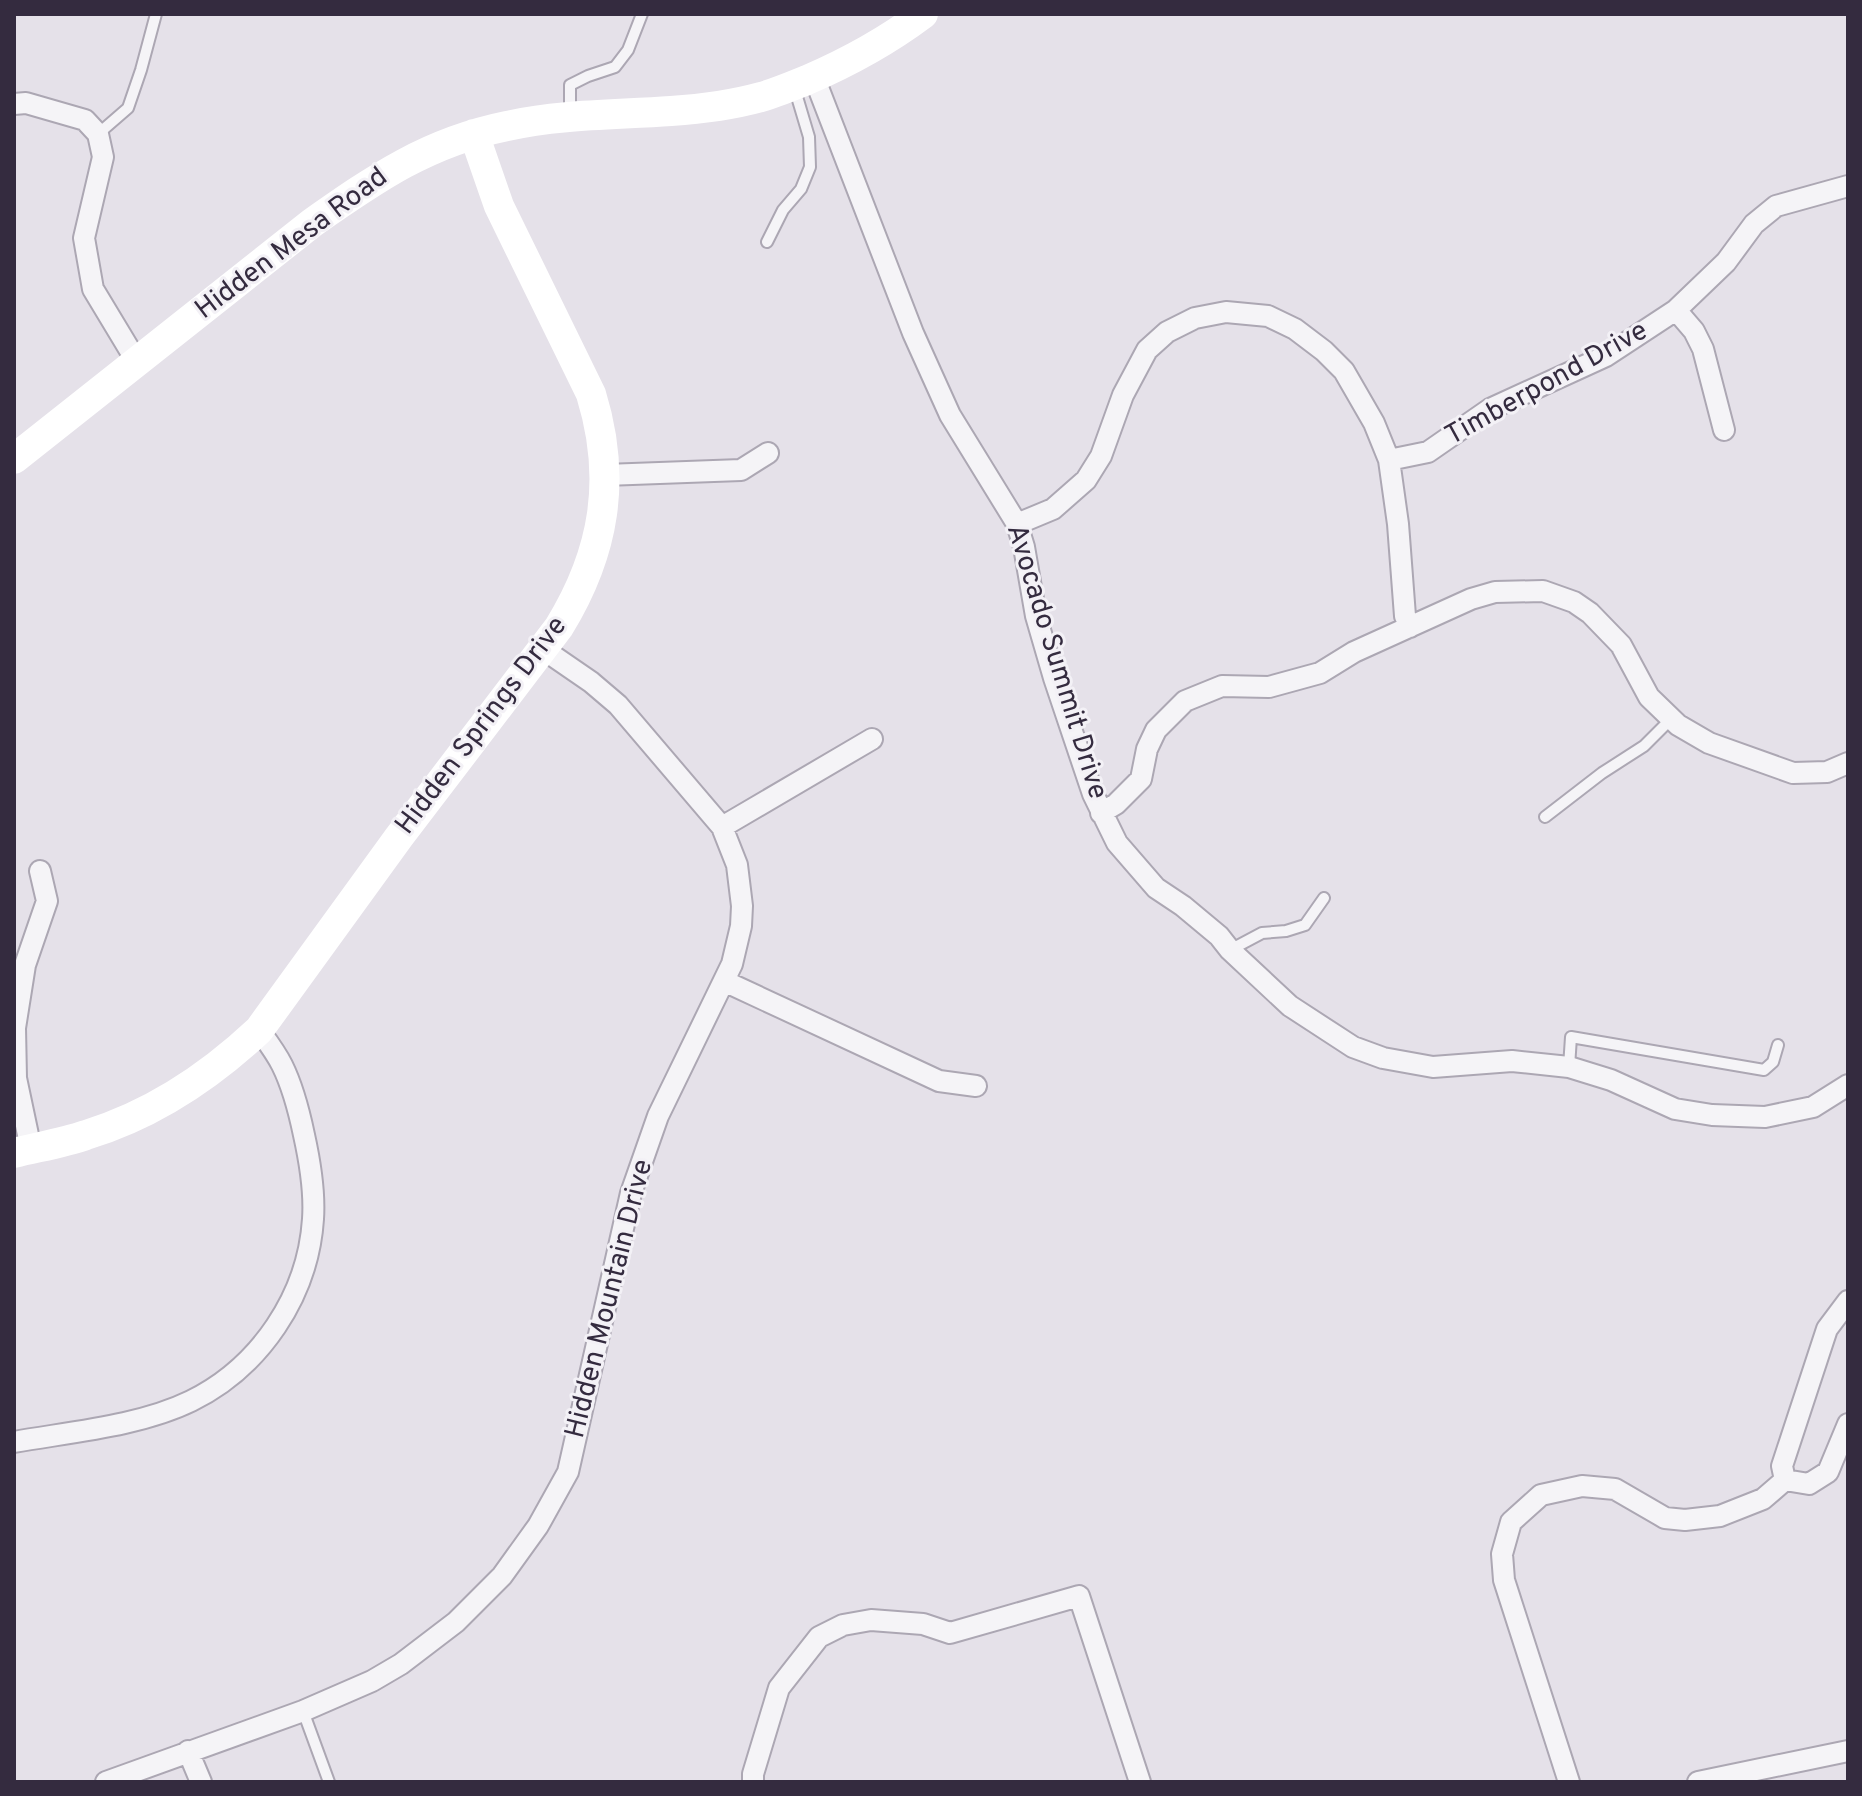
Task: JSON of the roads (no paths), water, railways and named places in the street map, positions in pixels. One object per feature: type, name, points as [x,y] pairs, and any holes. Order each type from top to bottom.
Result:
[{"type":"street","name":"Hidden Mesa Road","points":[[14,459],[312,223],[361,188],[416,157],[474,134],[505,126],[570,117],[726,105],[764,96],[863,54],[923,14]]},
{"type":"street","name":"Avocado Summit Drive","points":[[804,81],[950,415],[1017,524],[1036,616],[1054,678],[1101,813],[1117,843],[1156,888],[1219,936],[1290,1006],[1353,1047],[1383,1058],[1433,1067],[1512,1061],[1569,1067],[1611,1080],[1675,1109],[1712,1115],[1765,1117],[1813,1107],[1848,1085]]},
{"type":"street","points":[[14,104],[26,103],[85,120],[98,134],[103,157],[84,238],[93,289],[137,362]]},
{"type":"street","name":"Hidden Springs Drive","points":[[23,1151],[86,1135],[172,1097],[239,1049],[259,1030],[574,604],[590,566],[601,527],[605,475],[601,434],[591,394],[499,206],[474,134]]},
{"type":"street","name":"Timberpond Drive","points":[[1389,460],[1428,452],[1490,409],[1606,356],[1676,310],[1726,262],[1754,224],[1776,206],[1848,186]]},
{"type":"street","points":[[1676,310],[1694,331],[1703,349],[1724,430]]},
{"type":"street","points":[[1017,524],[1053,509],[1086,480],[1101,456],[1123,395],[1147,350],[1167,332],[1195,318],[1226,312],[1268,316],[1295,329],[1344,371],[1374,423],[1389,460],[1398,524],[1405,616],[1410,627]]},
{"type":"street","points":[[605,475],[741,470],[768,453]]},
{"type":"street","points":[[1101,813],[1116,804],[1141,779],[1147,749],[1156,730],[1185,701],[1222,686],[1269,687],[1320,673],[1354,652],[1471,599],[1495,592],[1543,591],[1574,602],[1590,613],[1621,645],[1649,697],[1678,725],[1709,743],[1793,773],[1827,772],[1848,763]]},
{"type":"street","name":"Hidden Mountain Drive","points":[[106,1782],[303,1711],[382,1675],[420,1651],[456,1622],[502,1576],[530,1539],[568,1472],[635,1181],[658,1116],[724,981],[737,945],[742,906],[737,865],[722,827],[618,705],[543,649]]},
{"type":"street","points":[[722,827],[872,739]]},
{"type":"street","points":[[23,1151],[15,1028],[25,965],[47,901],[40,871]]},
{"type":"street","points":[[724,981],[939,1081],[976,1086]]},
{"type":"street","points":[[14,1442],[149,1418],[191,1401],[248,1361],[289,1305],[311,1240],[314,1208],[312,1177],[297,1105],[282,1065],[259,1030]]},
{"type":"street","points":[[1785,1480],[1782,1466],[1827,1329],[1848,1301]]},
{"type":"street","points":[[1785,1480],[1809,1484],[1828,1472],[1848,1424]]},
{"type":"street","points":[[1569,1782],[1504,1580],[1502,1554],[1511,1522],[1541,1495],[1582,1486],[1615,1489],[1665,1518],[1685,1520],[1720,1516],[1763,1499],[1785,1480]]},
{"type":"street","points":[[753,1782],[779,1688],[819,1637],[843,1625],[871,1620],[923,1624],[950,1633],[1079,1596],[1140,1782]]},
{"type":"street","points":[[188,1751],[201,1782]]},
{"type":"street","points":[[1698,1782],[1848,1751]]},
{"type":"lane","points":[[98,134],[128,108],[156,14]]},
{"type":"lane","points":[[570,117],[570,85],[615,67],[628,50],[642,14]]},
{"type":"lane","points":[[767,242],[783,210],[801,189],[810,167],[804,81]]},
{"type":"lane","points":[[1545,817],[1602,773],[1644,746],[1671,719]]},
{"type":"lane","points":[[1230,950],[1262,933],[1286,931],[1305,925],[1324,898]]},
{"type":"lane","points":[[1569,1067],[1571,1037],[1764,1070],[1773,1062],[1778,1045]]},
{"type":"lane","points":[[303,1711],[329,1782]]}]
